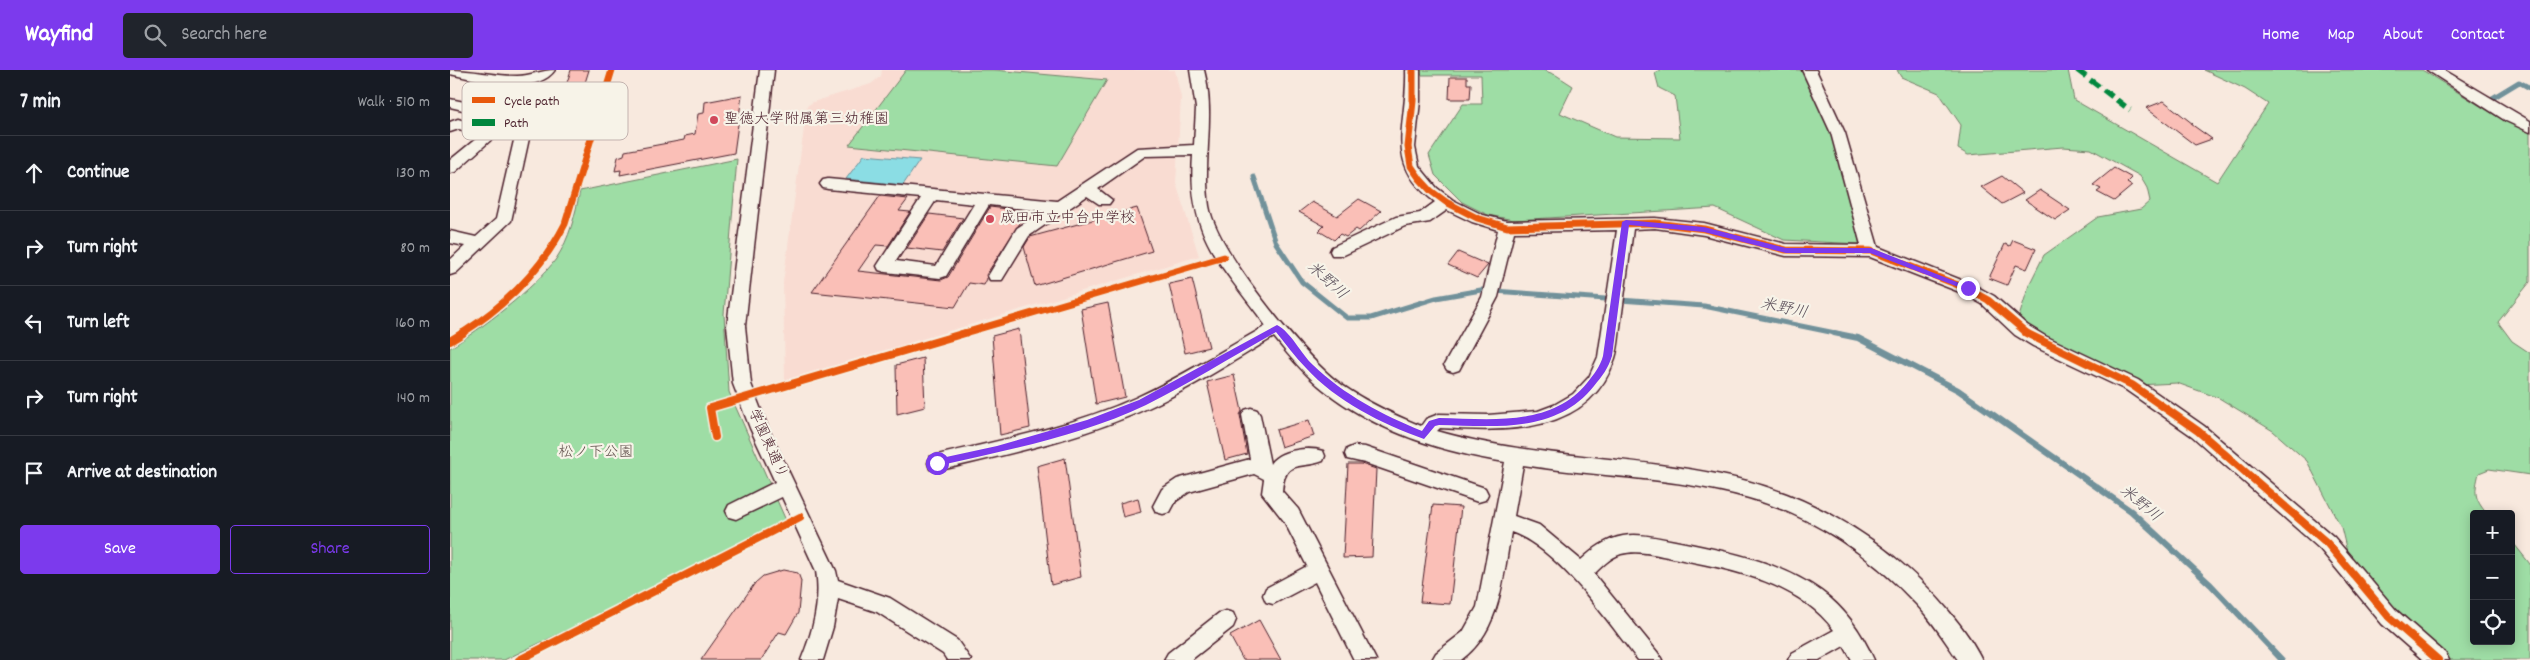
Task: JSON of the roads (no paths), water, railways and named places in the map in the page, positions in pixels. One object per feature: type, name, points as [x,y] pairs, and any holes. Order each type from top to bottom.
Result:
[{"type":"street","points":[[457,70],[525,82],[538,79],[548,70]]},
{"type":"street","name":"学園東通り","points":[[767,70],[736,326],[742,384],[759,428],[826,571],[830,588],[822,636],[812,660]]},
{"type":"street","points":[[1197,70],[1204,105],[1200,150],[1200,190],[1207,225],[1224,257],[1277,328],[1309,366],[1328,383],[1379,417],[1424,436],[1488,451],[1696,478],[1739,487],[1790,504],[1816,516],[1858,542],[1898,572],[1925,599],[1971,660]]},
{"type":"street","points":[[1413,70],[1414,96],[1408,152],[1417,173],[1425,184],[1469,216],[1507,226],[1626,222],[1704,229],[1786,250],[1871,250],[1968,288],[1988,300],[2021,330],[2039,341],[2132,384],[2198,431],[2327,542],[2389,616],[2438,660]]},
{"type":"street","points":[[1809,70],[1838,133],[1871,250]]},
{"type":"street","points":[[2434,70],[2510,118],[2530,127]]},
{"type":"street","points":[[450,127],[458,124],[462,125]]},
{"type":"street","points":[[450,168],[484,140]]},
{"type":"street","points":[[450,269],[503,221],[521,140]]},
{"type":"street","points":[[996,276],[1023,232],[1142,151],[1200,150]]},
{"type":"street","points":[[828,184],[1060,207]]},
{"type":"street","points":[[1087,188],[1104,200]]},
{"type":"street","points":[[932,194],[885,266],[940,272],[985,199]]},
{"type":"street","points":[[1338,251],[1402,221],[1424,218],[1448,202]]},
{"type":"street","points":[[1424,436],[1432,424],[1439,422],[1506,423],[1538,418],[1568,406],[1588,390],[1604,368],[1608,356],[1626,222]]},
{"type":"street","points":[[1452,365],[1472,333],[1490,297],[1507,226]]},
{"type":"street","points":[[450,237],[479,243]]},
{"type":"street","points":[[937,463],[997,449],[1088,423],[1142,402],[1277,328]]},
{"type":"street","points":[[1251,415],[1272,493],[1291,516],[1365,660]]},
{"type":"street","points":[[1354,454],[1365,455],[1478,494]]},
{"type":"street","points":[[1443,660],[1467,642],[1479,629],[1487,607],[1516,455]]},
{"type":"street","points":[[1163,506],[1169,495],[1184,485],[1255,466],[1267,470],[1289,459],[1316,456]]},
{"type":"street","points":[[736,512],[786,485]]},
{"type":"street","points":[[1503,520],[1532,531],[1581,573],[1651,660]]},
{"type":"street","points":[[1581,573],[1616,545],[1629,543],[1644,544],[1740,564],[1777,576],[1804,590],[1835,616],[1863,660]]},
{"type":"street","points":[[1273,595],[1320,570]]},
{"type":"street","points":[[830,588],[883,605],[950,647],[960,660]]},
{"type":"street","points":[[1175,660],[1226,620]]},
{"type":"street","points":[[1799,660],[1848,634]]},
{"type":"water","points":[[864,155],[920,160],[903,185],[846,179]]},
{"type":"waterway","points":[[2491,99],[2519,82],[2530,88]]},
{"type":"waterway","name":"米野川","points":[[1254,177],[1276,243],[1302,282],[1347,318],[1371,318],[1436,298],[1481,290],[1704,306],[1840,334]]},
{"type":"waterway","name":"米野川","points":[[1834,333],[1858,338],[1958,390],[2131,511],[2211,585],[2282,660]]},
{"type":"place","name":"聖徳大学附属第三幼稚園","points":[[714,120]]},
{"type":"place","name":"成田市立中台中学校","points":[[990,219]]},
{"type":"park label","name":"松ノ下公園","points":[[596,453]]}]
